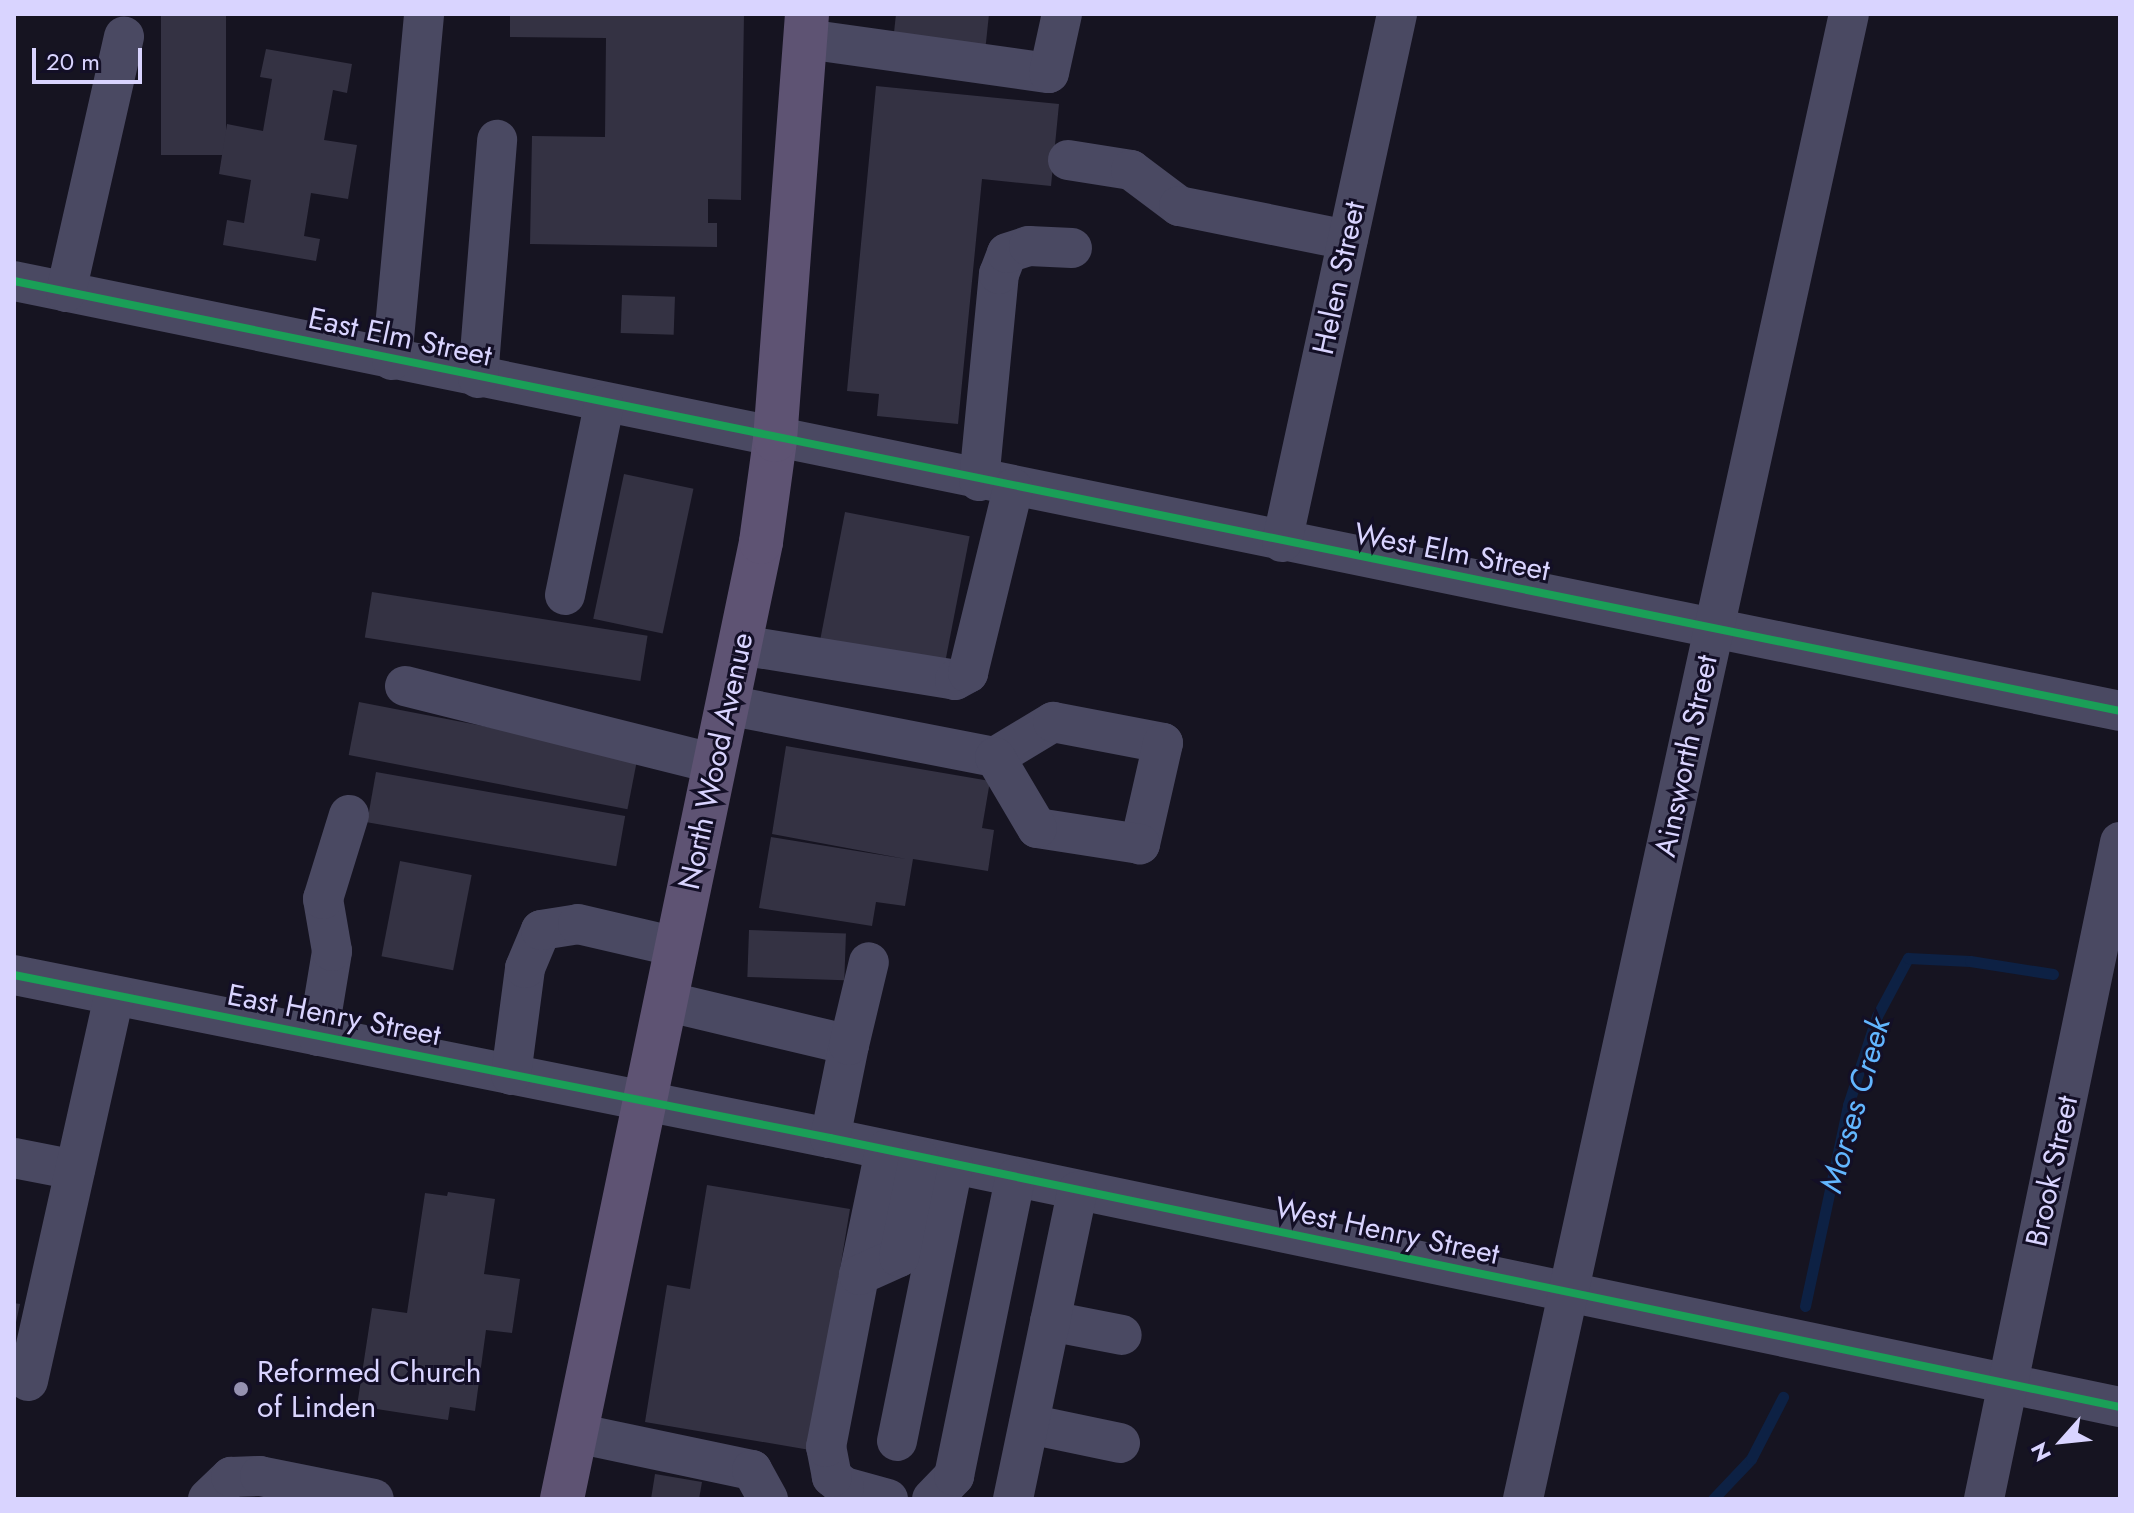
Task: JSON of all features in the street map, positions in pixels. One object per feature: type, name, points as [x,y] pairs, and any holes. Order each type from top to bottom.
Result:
[{"type":"main road","name":"North Wood Avenue","points":[[562,1499],[740,645],[775,440],[806,26]]},
{"type":"street","points":[[392,360],[424,14]]},
{"type":"street","points":[[806,26],[1049,73],[1062,14]]},
{"type":"street","name":"Helen Street","points":[[1282,542],[1397,14]]},
{"type":"street","name":"Ainsworth Street","points":[[1523,1499],[1849,14]]},
{"type":"street","points":[[66,292],[124,36]]},
{"type":"street","points":[[478,378],[497,140]]},
{"type":"street","points":[[1068,160],[1131,170],[1179,206],[1348,240]]},
{"type":"street","points":[[740,645],[955,680],[968,673],[996,484],[999,274],[1007,253],[1029,246],[1072,248]]},
{"type":"street","name":"East Elm Street","points":[[14,281],[775,440]]},
{"type":"street","points":[[565,595],[604,405]]},
{"type":"street","name":"West Elm Street","points":[[775,440],[2120,711]]},
{"type":"street","points":[[405,686],[715,764]]},
{"type":"street","points":[[727,705],[995,757]]},
{"type":"street","points":[[318,1036],[332,951],[323,899],[349,815]]},
{"type":"street","name":"Brook Street","points":[[1984,1499],[2120,842]]},
{"type":"street","points":[[511,1075],[525,968],[541,930],[578,924],[677,947]]},
{"type":"street","points":[[830,1138],[869,962]]},
{"type":"street","name":"East Henry Street","points":[[14,975],[644,1102]]},
{"type":"street","points":[[28,1381],[114,995]]},
{"type":"street","points":[[665,1001],[849,1045]]},
{"type":"street","name":"West Henry Street","points":[[644,1102],[2120,1407]]},
{"type":"street","points":[[14,1158],[75,1170]]},
{"type":"street","points":[[888,1499],[844,1487],[832,1477],[826,1447],[859,1275],[919,1158]]},
{"type":"street","points":[[897,1441],[919,1158]]},
{"type":"street","points":[[932,1499],[954,1476],[1015,1178]]},
{"type":"street","points":[[1013,1499],[1077,1192]]},
{"type":"street","points":[[1050,1321],[1122,1335]]},
{"type":"street","points":[[1029,1424],[1120,1443]]},
{"type":"street","points":[[576,1433],[752,1470],[768,1499]]},
{"type":"street","points":[[208,1499],[231,1477],[260,1476],[374,1499]]},
{"type":"building","points":[[161,14],[226,14],[226,155],[161,155]]},
{"type":"building","points":[[510,14],[744,14],[741,200],[708,199],[708,223],[717,223],[717,247],[530,244],[532,136],[605,137],[606,38],[510,37]]},
{"type":"building","points":[[896,14],[989,14],[985,52],[893,42]]},
{"type":"building","points":[[266,49],[352,64],[347,93],[333,90],[324,140],[357,145],[348,199],[311,193],[304,236],[320,239],[316,261],[223,245],[227,220],[244,223],[251,180],[219,174],[227,124],[263,131],[272,79],[260,77]]},
{"type":"building","points":[[876,86],[1059,104],[1051,186],[982,179],[958,424],[877,416],[879,394],[847,391]]},
{"type":"building","points":[[622,295],[675,297],[674,335],[621,333]]},
{"type":"building","points":[[624,474],[693,489],[663,634],[593,619]]},
{"type":"building","points":[[845,512],[970,536],[945,663],[820,639]]},
{"type":"building","points":[[372,592],[648,636],[640,681],[365,637]]},
{"type":"building","points":[[359,702],[638,756],[627,809],[349,755]]},
{"type":"building","points":[[786,746],[990,781],[982,828],[994,830],[988,871],[913,859],[905,906],[876,902],[872,926],[759,908],[771,837],[906,859],[772,834]]},
{"type":"building","points":[[376,772],[625,816],[616,866],[367,822]]},
{"type":"building","points":[[400,861],[472,875],[453,970],[381,956]]},
{"type":"building","points":[[749,930],[846,933],[844,980],[747,977]]},
{"type":"building","points":[[707,1185],[850,1209],[810,1450],[645,1422],[667,1285],[690,1289]]},
{"type":"building","points":[[448,1192],[495,1199],[484,1274],[520,1279],[512,1333],[486,1330],[475,1411],[450,1407],[448,1420],[357,1406],[372,1308],[407,1313],[425,1193],[447,1196]]},
{"type":"building","points":[[14,1303],[20,1304],[15,1327],[14,1327]]},
{"type":"building","points":[[655,1474],[702,1482],[699,1499],[651,1499]]},
{"type":"waterway","name":"Morses Creek","points":[[1805,1306],[1848,1105],[1877,1016],[1908,958],[1970,961],[2053,974]]},
{"type":"waterway","name":"Morses Creek","points":[[1713,1499],[1751,1459],[1783,1397]]},
{"type":"cycle path","points":[[14,281],[2120,711]]},
{"type":"cycle path","points":[[14,975],[830,1138],[2120,1407]]},
{"type":"place","name":"Reformed Church of Linden","points":[[241,1389]]}]
